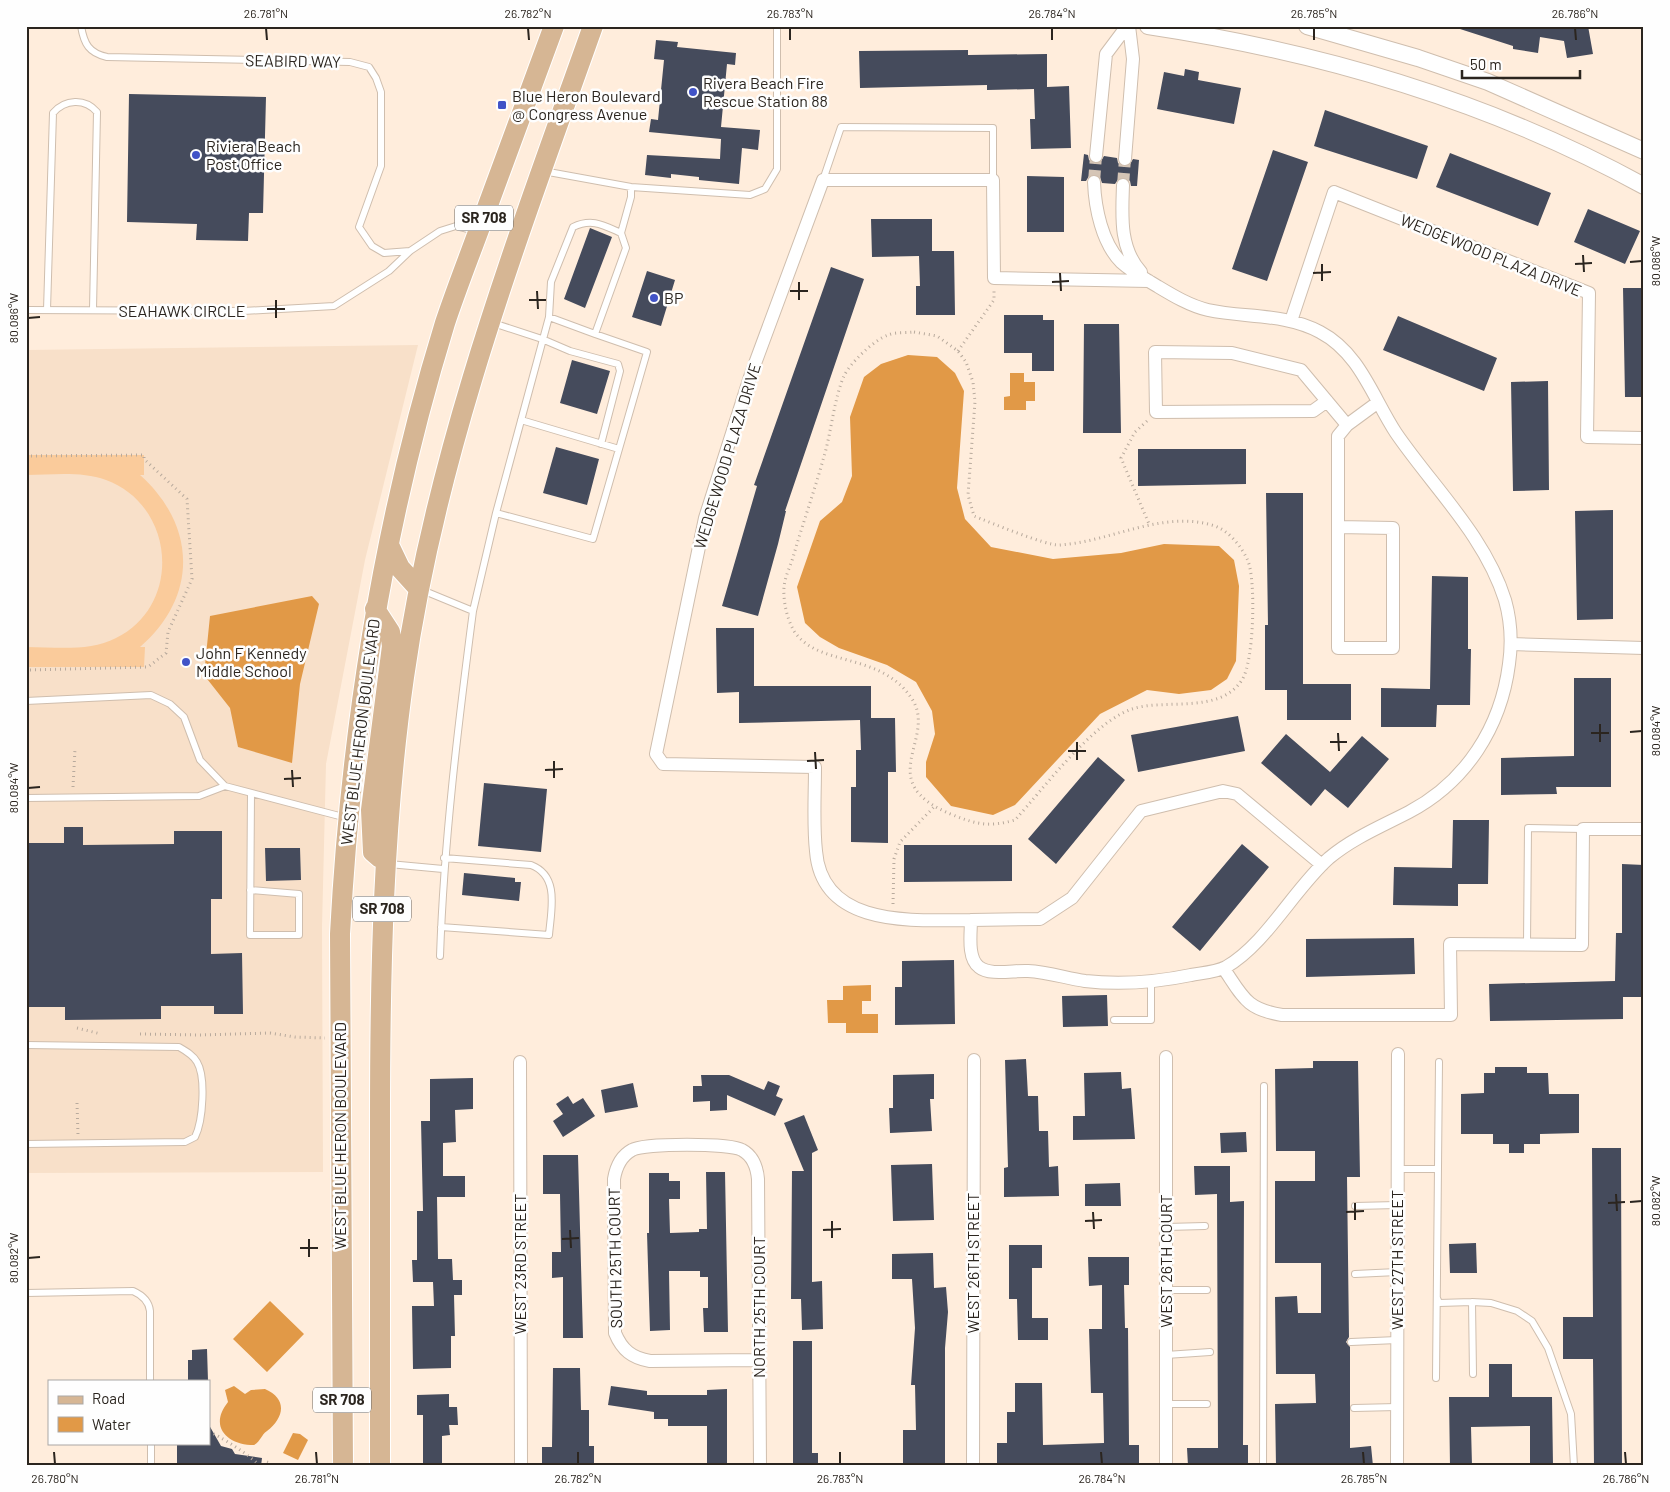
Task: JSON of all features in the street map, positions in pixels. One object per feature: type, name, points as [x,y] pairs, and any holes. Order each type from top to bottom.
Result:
[{"type":"main road","name":"WEST BLUE HERON BOULEVARD","points":[[343,1466],[340,934],[348,819],[362,695],[375,609],[389,545],[418,421],[446,322],[554,26]]},
{"type":"main road","name":"SR 708","points":[[380,1466],[380,1042],[385,863],[393,762],[404,675],[419,589],[439,493],[462,408],[489,322],[593,26]]},
{"type":"main road","points":[[389,545],[400,568],[419,589]]},
{"type":"main road","points":[[375,609],[390,632],[392,646],[371,810],[373,852],[385,863]]},
{"type":"street","points":[[1096,156],[1106,54],[1128,26]]},
{"type":"street","points":[[1125,158],[1133,59],[1128,26]]},
{"type":"street","points":[[1148,26],[1262,46],[1340,64],[1409,86],[1482,112],[1553,142],[1644,186]]},
{"type":"street","points":[[1307,26],[1418,58],[1488,82],[1644,151]]},
{"type":"street","points":[[823,180],[993,180],[994,278],[1149,281]]},
{"type":"street","name":"WEDGEWOOD PLAZA DRIVE","points":[[823,180],[750,378],[705,518],[656,754],[663,764],[815,767],[816,853],[822,878],[835,895],[856,908],[878,917],[892,919],[971,920],[1040,919],[1072,898],[1141,811],[1223,791],[1237,794],[1322,864]]},
{"type":"street","points":[[971,920],[972,957],[978,967],[987,971],[1029,971],[1089,981],[1150,982],[1224,969],[1248,949],[1322,864],[1361,836],[1412,811],[1443,790],[1467,766],[1481,747],[1498,710],[1509,668],[1510,620],[1505,601],[1488,561],[1450,503],[1397,435],[1365,378],[1347,352],[1322,332],[1291,322],[1208,310],[1190,303],[1149,281],[1124,264],[1110,246],[1098,212],[1094,182]]},
{"type":"street","points":[[1124,185],[1122,223],[1125,242],[1136,267],[1149,281]]},
{"type":"street","name":"WEDGEWOOD PLAZA DRIVE","points":[[1291,322],[1334,192],[1589,293],[1587,437],[1644,438]]},
{"type":"street","points":[[1327,402],[1312,411],[1156,412],[1155,352],[1232,353],[1301,370],[1347,426]]},
{"type":"street","points":[[1338,527],[1393,528],[1392,648],[1338,648],[1338,527],[1338,436],[1347,426],[1378,403]]},
{"type":"street","points":[[1511,644],[1644,648]]},
{"type":"street","points":[[1224,969],[1247,1003],[1263,1012],[1282,1015],[1451,1015],[1450,944],[1582,944],[1583,829],[1644,829]]},
{"type":"street","name":"WEST 27TH STREET","points":[[1397,1466],[1398,1054]]},
{"type":"street","name":"WEST 26TH COURT","points":[[1166,1057],[1166,1466]]},
{"type":"street","name":"WEST 26TH STREET","points":[[973,1466],[974,1060]]},
{"type":"street","name":"WEST 23RD STREET","points":[[520,1062],[521,1466]]},
{"type":"street","name":"SOUTH 25TH COURT","points":[[746,1152],[729,1146],[647,1146],[632,1150],[619,1163],[614,1178],[615,1333],[619,1344],[638,1359],[650,1361],[759,1360]]},
{"type":"street","name":"NORTH 25TH COURT","points":[[746,1152],[755,1164],[758,1179],[760,1466]]},
{"type":"lane","name":"SEABIRD WAY","points":[[81,26],[84,40],[93,54],[107,57],[350,62],[369,68],[376,78],[381,92],[381,166],[359,227],[372,246],[384,253],[410,251],[440,231],[456,226],[478,232]]},
{"type":"lane","points":[[542,171],[631,187],[750,195],[766,189],[777,169],[777,26]]},
{"type":"lane","points":[[47,310],[53,113],[59,106],[77,102],[90,104],[97,112],[93,310]]},
{"type":"lane","points":[[823,180],[841,127],[993,128],[993,180]]},
{"type":"lane","points":[[595,334],[626,248],[621,233],[631,197],[631,187]]},
{"type":"lane","points":[[440,956],[444,858],[454,755],[473,611],[496,513],[549,317],[551,282],[573,227],[584,221],[621,233]]},
{"type":"lane","name":"SEAHAWK CIRCLE","points":[[26,310],[286,310],[334,306],[389,271],[410,251]]},
{"type":"lane","points":[[496,513],[593,539],[647,352],[549,317]]},
{"type":"lane","points":[[489,322],[542,339],[570,351],[618,364],[620,371],[601,444]]},
{"type":"lane","points":[[521,420],[619,449]]},
{"type":"lane","points":[[419,589],[473,611]]},
{"type":"lane","points":[[26,701],[151,695],[170,704],[184,718],[200,760],[225,786],[348,819]]},
{"type":"lane","points":[[26,798],[199,796],[225,786]]},
{"type":"lane","points":[[250,890],[300,894],[299,935],[250,935],[250,890],[251,793]]},
{"type":"lane","points":[[1527,944],[1528,828],[1583,829]]},
{"type":"lane","points":[[441,927],[549,935],[552,888],[540,868],[531,865],[444,858]]},
{"type":"lane","points":[[385,863],[443,869]]},
{"type":"lane","points":[[1114,1020],[1151,1020],[1150,982]]},
{"type":"lane","points":[[26,1045],[179,1047],[196,1059],[201,1069],[203,1115],[195,1137],[185,1142],[26,1144]]},
{"type":"lane","points":[[1436,1378],[1439,1062]]},
{"type":"lane","points":[[1263,1466],[1264,1086]]},
{"type":"lane","points":[[1397,1169],[1438,1169]]},
{"type":"lane","points":[[1355,1206],[1397,1204]]},
{"type":"lane","points":[[1166,1227],[1205,1226]]},
{"type":"lane","points":[[1355,1274],[1397,1272]]},
{"type":"lane","points":[[1166,1290],[1207,1290]]},
{"type":"lane","points":[[26,1293],[134,1291],[141,1295],[149,1305],[150,1311],[150,1380]]},
{"type":"lane","points":[[1437,1298],[1439,1303],[1491,1302],[1517,1310],[1532,1321],[1548,1348],[1571,1414],[1574,1466]]},
{"type":"lane","points":[[1472,1302],[1473,1374]]},
{"type":"lane","points":[[1350,1342],[1397,1340]]},
{"type":"lane","points":[[1166,1354],[1210,1352]]},
{"type":"lane","points":[[1167,1404],[1207,1404]]},
{"type":"lane","points":[[1354,1408],[1397,1407]]},
{"type":"lane","points":[[151,1444],[151,1466]]},
{"type":"path","points":[[958,351],[994,300],[994,278]]},
{"type":"path","points":[[914,332],[937,336],[958,351],[966,362],[973,382],[975,402],[968,495],[974,516],[1057,546],[1098,540],[1150,524],[1191,521],[1216,527],[1235,540],[1248,562],[1253,592],[1250,653],[1242,680],[1225,695],[1192,705],[1155,704],[1131,709],[1105,724],[1015,820],[997,825],[975,824],[934,807],[916,790],[909,767],[918,718],[913,700],[900,683],[883,671],[809,646],[794,631],[786,611],[784,587],[823,460],[844,375],[864,351],[888,335],[914,332]]},
{"type":"path","points":[[1150,524],[1122,458],[1135,432],[1156,412]]},
{"type":"path","points":[[26,456],[144,455],[144,458],[188,499],[192,579],[168,632],[166,653],[148,667],[26,670]]},
{"type":"path","points":[[74,787],[75,749]]},
{"type":"path","points":[[892,919],[894,859],[900,842],[934,807]]},
{"type":"path","points":[[77,1028],[110,1034]]},
{"type":"path","points":[[138,1034],[270,1033],[295,1037],[328,1038]]},
{"type":"path","points":[[77,1103],[78,1143]]},
{"type":"path","points":[[210,1432],[217,1434],[231,1446],[251,1456],[259,1466]]},
{"type":"path","points":[[264,1466],[268,1462],[270,1463],[269,1466]]},
{"type":"shaded area","name":"John F Kennedy Middle School","points":[[418,345],[365,560],[326,764],[322,927],[323,1172],[26,1173],[26,350]]},
{"type":"shaded area","points":[[26,455],[144,455],[144,475],[140,475],[159,495],[172,516],[180,539],[183,561],[181,584],[172,606],[159,627],[140,647],[145,647],[144,667],[26,667],[26,647],[72,648],[95,645],[116,638],[138,623],[152,603],[160,580],[162,556],[157,532],[146,511],[129,493],[106,480],[87,475],[26,475]]},
{"type":"water","points":[[908,355],[937,357],[955,373],[964,391],[957,488],[965,519],[991,547],[1053,559],[1121,553],[1164,544],[1219,546],[1234,560],[1239,586],[1236,661],[1227,679],[1211,690],[1179,694],[1147,690],[1100,714],[1015,805],[993,815],[951,806],[926,777],[926,762],[935,734],[932,711],[916,682],[887,665],[839,648],[820,637],[805,623],[797,587],[820,521],[842,502],[852,476],[850,417],[864,377],[881,364]]},
{"type":"water","points":[[1010,373],[1024,373],[1024,382],[1035,382],[1035,401],[1026,401],[1026,410],[1004,410],[1004,397],[1010,396]]},
{"type":"water","points":[[312,596],[319,604],[300,684],[292,763],[238,747],[230,708],[204,675],[210,616]]},
{"type":"water","points":[[871,985],[871,1001],[862,1001],[862,1014],[878,1014],[878,1033],[846,1033],[846,1023],[828,1023],[827,1000],[843,1000],[843,986]]},
{"type":"water","points":[[270,1301],[304,1334],[267,1372],[233,1339]]},
{"type":"water","points":[[234,1386],[245,1394],[251,1390],[265,1389],[272,1393],[280,1403],[280,1415],[277,1420],[254,1445],[236,1442],[224,1433],[221,1427],[222,1411],[228,1402],[225,1390]]},
{"type":"water","points":[[293,1433],[300,1434],[308,1440],[298,1460],[283,1453]]},
{"type":"building","points":[[1460,26],[1588,26],[1593,54],[1567,58],[1564,41],[1540,37],[1538,53],[1513,49],[1513,46],[1460,29]]},
{"type":"building","name":"Rivera Beach Fire Rescue Station 88","points":[[656,40],[678,42],[677,47],[736,53],[735,65],[727,64],[721,127],[760,130],[758,150],[742,148],[739,184],[699,180],[699,177],[671,174],[671,178],[645,175],[647,155],[720,159],[721,139],[649,132],[651,119],[658,120],[664,60],[654,59]]},
{"type":"building","points":[[968,50],[968,55],[1047,54],[1047,87],[1069,86],[1071,148],[1031,149],[1030,119],[1035,119],[1034,89],[987,90],[987,85],[860,88],[859,51]]},
{"type":"building","points":[[1185,69],[1199,72],[1198,80],[1241,88],[1234,124],[1157,109],[1164,72],[1184,76]]},
{"type":"building","name":"Riviera Beach Post Office","points":[[129,94],[266,97],[263,213],[249,213],[248,241],[196,240],[197,224],[127,222]]},
{"type":"building","points":[[1325,110],[1428,146],[1417,179],[1314,146]]},
{"type":"building","points":[[1273,150],[1308,162],[1267,281],[1232,269]]},
{"type":"building","points":[[1450,153],[1551,193],[1538,226],[1436,187]]},
{"type":"building","points":[[1084,154],[1088,155],[1089,160],[1095,164],[1100,163],[1104,156],[1117,158],[1118,163],[1124,167],[1129,166],[1133,159],[1139,160],[1137,186],[1131,186],[1130,181],[1124,177],[1119,178],[1115,184],[1102,183],[1100,177],[1094,174],[1089,176],[1086,181],[1081,181]]},
{"type":"building","points":[[1027,176],[1064,177],[1064,232],[1027,232]]},
{"type":"building","points":[[1588,209],[1640,231],[1625,264],[1574,242]]},
{"type":"building","points":[[871,219],[932,219],[932,251],[954,251],[955,315],[916,315],[916,286],[920,286],[919,256],[872,257]]},
{"type":"building","points":[[590,228],[612,237],[585,308],[564,299]]},
{"type":"building","points":[[831,267],[864,279],[785,511],[758,616],[722,606],[757,486],[754,485]]},
{"type":"building","name":"BP","points":[[647,271],[675,280],[661,326],[632,317]]},
{"type":"building","points":[[1623,288],[1644,288],[1644,397],[1625,397]]},
{"type":"building","points":[[1004,315],[1043,315],[1043,320],[1054,320],[1054,371],[1032,371],[1032,353],[1004,353]]},
{"type":"building","points":[[1398,316],[1497,358],[1484,391],[1383,350]]},
{"type":"building","points":[[1084,324],[1119,324],[1121,433],[1083,433]]},
{"type":"building","points":[[572,360],[610,371],[597,414],[560,403]]},
{"type":"building","points":[[1548,381],[1549,490],[1513,491],[1511,382]]},
{"type":"building","points":[[556,447],[599,459],[587,505],[543,493]]},
{"type":"building","points":[[1138,449],[1246,449],[1246,484],[1138,486]]},
{"type":"building","points":[[1266,493],[1303,493],[1303,684],[1351,684],[1351,720],[1287,720],[1287,690],[1265,690],[1265,625],[1268,625]]},
{"type":"building","points":[[1613,510],[1613,619],[1577,620],[1575,511]]},
{"type":"building","points":[[1432,576],[1468,577],[1468,649],[1471,649],[1470,705],[1437,705],[1436,727],[1381,727],[1381,688],[1430,689]]},
{"type":"building","points":[[716,628],[754,628],[754,686],[871,686],[871,718],[895,718],[896,772],[888,772],[888,843],[851,842],[851,787],[856,787],[856,750],[861,750],[860,720],[739,723],[739,692],[717,693]]},
{"type":"building","points":[[1574,678],[1611,678],[1611,787],[1556,787],[1557,794],[1501,795],[1501,758],[1574,756]]},
{"type":"building","points":[[1238,716],[1245,751],[1138,772],[1131,735]]},
{"type":"building","points":[[1286,734],[1330,772],[1362,736],[1389,759],[1348,808],[1325,789],[1311,806],[1261,763]]},
{"type":"building","points":[[1098,757],[1125,780],[1056,864],[1028,839]]},
{"type":"building","points":[[484,783],[547,789],[541,852],[478,846]]},
{"type":"building","points":[[1453,820],[1489,820],[1488,884],[1458,884],[1458,906],[1393,905],[1394,867],[1452,868]]},
{"type":"building","points":[[64,827],[83,827],[83,845],[174,844],[174,831],[222,831],[222,899],[211,899],[211,954],[242,953],[243,1014],[214,1014],[214,1006],[161,1006],[161,1019],[65,1020],[65,1007],[26,1007],[26,843],[64,843]]},
{"type":"building","points":[[1242,844],[1269,867],[1200,951],[1172,927]]},
{"type":"building","points":[[904,845],[1012,845],[1012,881],[904,882]]},
{"type":"building","points":[[265,848],[300,848],[301,880],[266,881]]},
{"type":"building","points":[[1622,864],[1644,865],[1644,997],[1623,997],[1623,1019],[1490,1021],[1489,984],[1615,981],[1616,933],[1622,933]]},
{"type":"building","points":[[464,873],[515,878],[515,882],[521,882],[519,901],[462,895]]},
{"type":"building","points":[[1414,938],[1415,974],[1306,977],[1306,939]]},
{"type":"building","points":[[954,960],[955,1024],[895,1025],[895,987],[902,987],[902,961]]},
{"type":"building","points":[[1107,995],[1108,1026],[1063,1027],[1062,996]]},
{"type":"building","points":[[1026,1059],[1028,1096],[1038,1096],[1039,1131],[1048,1131],[1049,1167],[1058,1166],[1059,1196],[1004,1197],[1004,1168],[1008,1167],[1005,1060]]},
{"type":"building","points":[[1313,1061],[1358,1061],[1360,1177],[1347,1177],[1349,1337],[1346,1342],[1350,1347],[1350,1448],[1371,1446],[1373,1466],[1276,1466],[1275,1404],[1316,1403],[1315,1374],[1276,1374],[1275,1297],[1297,1296],[1298,1313],[1321,1313],[1321,1263],[1275,1263],[1275,1181],[1315,1181],[1315,1151],[1276,1151],[1275,1069],[1313,1068]]},
{"type":"building","points":[[1495,1067],[1527,1067],[1527,1073],[1548,1073],[1549,1094],[1579,1094],[1579,1133],[1540,1134],[1540,1144],[1524,1144],[1524,1153],[1509,1153],[1509,1144],[1493,1144],[1493,1134],[1461,1134],[1461,1094],[1484,1093],[1484,1073],[1495,1073]]},
{"type":"building","points":[[1121,1072],[1122,1089],[1131,1088],[1135,1139],[1073,1140],[1073,1116],[1085,1116],[1084,1073]]},
{"type":"building","points":[[934,1074],[934,1099],[930,1099],[932,1131],[890,1133],[889,1108],[893,1108],[893,1075]]},
{"type":"building","points":[[701,1075],[729,1075],[764,1090],[768,1081],[780,1086],[776,1096],[783,1099],[775,1116],[727,1095],[727,1110],[710,1111],[710,1101],[693,1102],[693,1086],[702,1086]]},
{"type":"building","points":[[473,1078],[473,1109],[455,1110],[456,1142],[443,1143],[443,1176],[465,1176],[465,1197],[437,1197],[438,1259],[452,1259],[453,1280],[462,1280],[462,1295],[454,1295],[455,1336],[451,1336],[451,1368],[413,1369],[412,1306],[434,1306],[433,1282],[413,1282],[412,1260],[417,1260],[417,1211],[423,1211],[421,1121],[430,1121],[430,1079]]},
{"type":"building","points":[[633,1083],[638,1107],[605,1113],[601,1090]]},
{"type":"building","points":[[568,1096],[573,1104],[583,1098],[595,1116],[563,1137],[553,1121],[563,1114],[556,1104]]},
{"type":"building","points":[[804,1115],[818,1150],[812,1153],[812,1282],[822,1281],[823,1329],[802,1330],[801,1299],[791,1299],[792,1171],[804,1171],[784,1123]]},
{"type":"building","points":[[1246,1132],[1247,1152],[1221,1153],[1220,1133]]},
{"type":"building","points":[[1592,1148],[1621,1148],[1622,1466],[1594,1466],[1593,1359],[1563,1359],[1563,1317],[1593,1317]]},
{"type":"building","points":[[543,1155],[578,1155],[583,1338],[563,1338],[563,1277],[552,1278],[552,1252],[561,1252],[560,1194],[543,1194]]},
{"type":"building","points":[[932,1164],[934,1220],[893,1221],[891,1165]]},
{"type":"building","points":[[1194,1166],[1230,1166],[1230,1202],[1244,1201],[1243,1445],[1248,1445],[1248,1466],[1188,1466],[1187,1448],[1218,1448],[1217,1194],[1195,1195]]},
{"type":"building","points":[[706,1172],[725,1172],[728,1332],[704,1332],[703,1308],[708,1308],[708,1277],[700,1277],[700,1271],[669,1271],[670,1330],[650,1331],[647,1233],[649,1233],[649,1173],[669,1173],[669,1181],[680,1181],[680,1199],[669,1199],[670,1233],[699,1232],[699,1229],[707,1229]]},
{"type":"building","points":[[1120,1183],[1121,1206],[1085,1206],[1085,1184]]},
{"type":"building","points":[[1476,1243],[1477,1273],[1450,1273],[1449,1244]]},
{"type":"building","points":[[1009,1245],[1042,1245],[1042,1268],[1032,1268],[1032,1318],[1048,1318],[1048,1340],[1018,1340],[1017,1299],[1009,1299]]},
{"type":"building","points":[[933,1253],[934,1288],[946,1287],[948,1312],[945,1348],[945,1466],[903,1466],[903,1430],[916,1430],[915,1385],[911,1385],[915,1328],[912,1279],[892,1279],[892,1254]]},
{"type":"building","points":[[1088,1257],[1129,1257],[1129,1285],[1124,1285],[1125,1328],[1128,1328],[1129,1445],[1139,1445],[1139,1466],[997,1466],[997,1443],[1007,1443],[1007,1412],[1015,1412],[1015,1383],[1042,1383],[1043,1445],[1104,1443],[1103,1393],[1091,1393],[1089,1329],[1102,1329],[1102,1285],[1089,1286]]},
{"type":"building","points":[[793,1341],[812,1341],[812,1453],[818,1453],[818,1466],[793,1466]]},
{"type":"building","points":[[207,1349],[208,1380],[188,1380],[188,1360],[192,1360],[192,1350]]},
{"type":"building","points":[[1489,1364],[1512,1364],[1512,1397],[1552,1397],[1553,1466],[1530,1466],[1530,1426],[1471,1427],[1472,1466],[1450,1466],[1449,1397],[1489,1397]]},
{"type":"building","points":[[553,1368],[580,1368],[581,1410],[589,1410],[589,1446],[594,1446],[594,1466],[542,1466],[542,1447],[552,1447]]},
{"type":"building","points":[[611,1386],[647,1391],[647,1395],[707,1395],[707,1390],[727,1389],[727,1466],[707,1466],[707,1426],[668,1426],[668,1419],[654,1419],[654,1412],[608,1405]]},
{"type":"building","points":[[449,1394],[449,1407],[457,1407],[458,1425],[449,1425],[450,1435],[442,1436],[442,1466],[423,1466],[423,1415],[417,1415],[417,1395]]},
{"type":"building","points":[[210,1427],[221,1446],[232,1449],[235,1454],[262,1458],[261,1466],[177,1466],[177,1444],[210,1444]]},
{"type":"tunnel","points":[[1094,182],[1096,156]]},
{"type":"tunnel","points":[[1123,185],[1125,159]]},
{"type":"place","name":"Rivera Beach Fire Rescue Station 88","points":[[693,92]]},
{"type":"place","name":"Blue Heron Boulevard @ Congress Avenue","points":[[502,105]]},
{"type":"place","name":"Riviera Beach Post Office","points":[[196,155]]},
{"type":"place","name":"BP","points":[[654,298]]},
{"type":"place","name":"John F Kennedy Middle School","points":[[186,662]]}]
